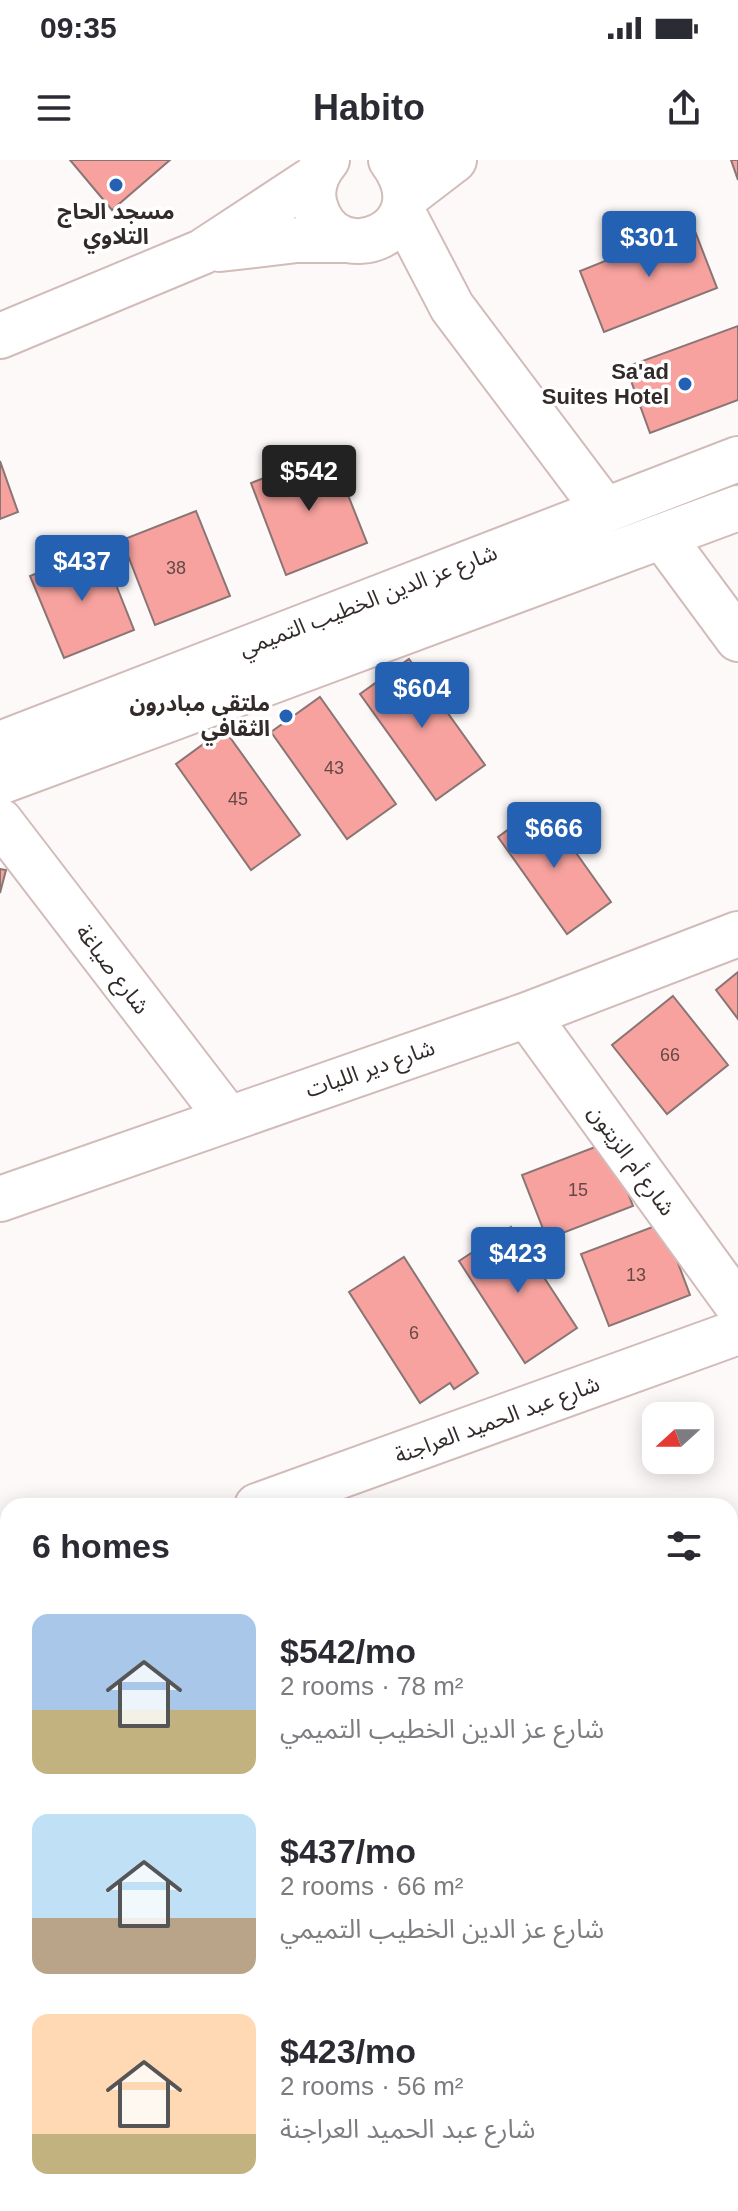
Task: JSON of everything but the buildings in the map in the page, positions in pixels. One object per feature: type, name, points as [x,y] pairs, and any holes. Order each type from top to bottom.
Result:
[{"type":"street","points":[[1,334],[202,252],[257,243],[359,240],[389,231],[400,190],[454,160]]},
{"type":"street","points":[[320,166],[313,197],[318,216],[331,231],[359,240],[452,307]]},
{"type":"street","points":[[202,252],[320,166]]},
{"type":"street","points":[[400,190],[452,307],[604,509]]},
{"type":"street","name":"شارع عز الدين الخطيب التميمي","points":[[0,744],[738,459]]},
{"type":"street","name":"شارع عز الدين الخطيب التميمي","points":[[0,782],[738,508]]},
{"type":"street","points":[[662,536],[738,639]]},
{"type":"street","name":"شارع صياغة","points":[[0,821],[227,1117]]},
{"type":"street","name":"شارع دير الليات","points":[[0,1199],[227,1117],[527,1015],[738,934]]},
{"type":"street","name":"شارع أم الزيتون","points":[[527,1015],[738,1306]]},
{"type":"street","name":"شارع عبد الحميد العراجنة","points":[[311,1497],[738,1332]]},
{"type":"place","name":"مسجد الحاج التلاوي","points":[[116,185]]},
{"type":"place","name":"Sa'ad Suites Hotel","points":[[685,384]]},
{"type":"place","name":"ملتقى مبادرون الثقافي","points":[[286,716]]}]
